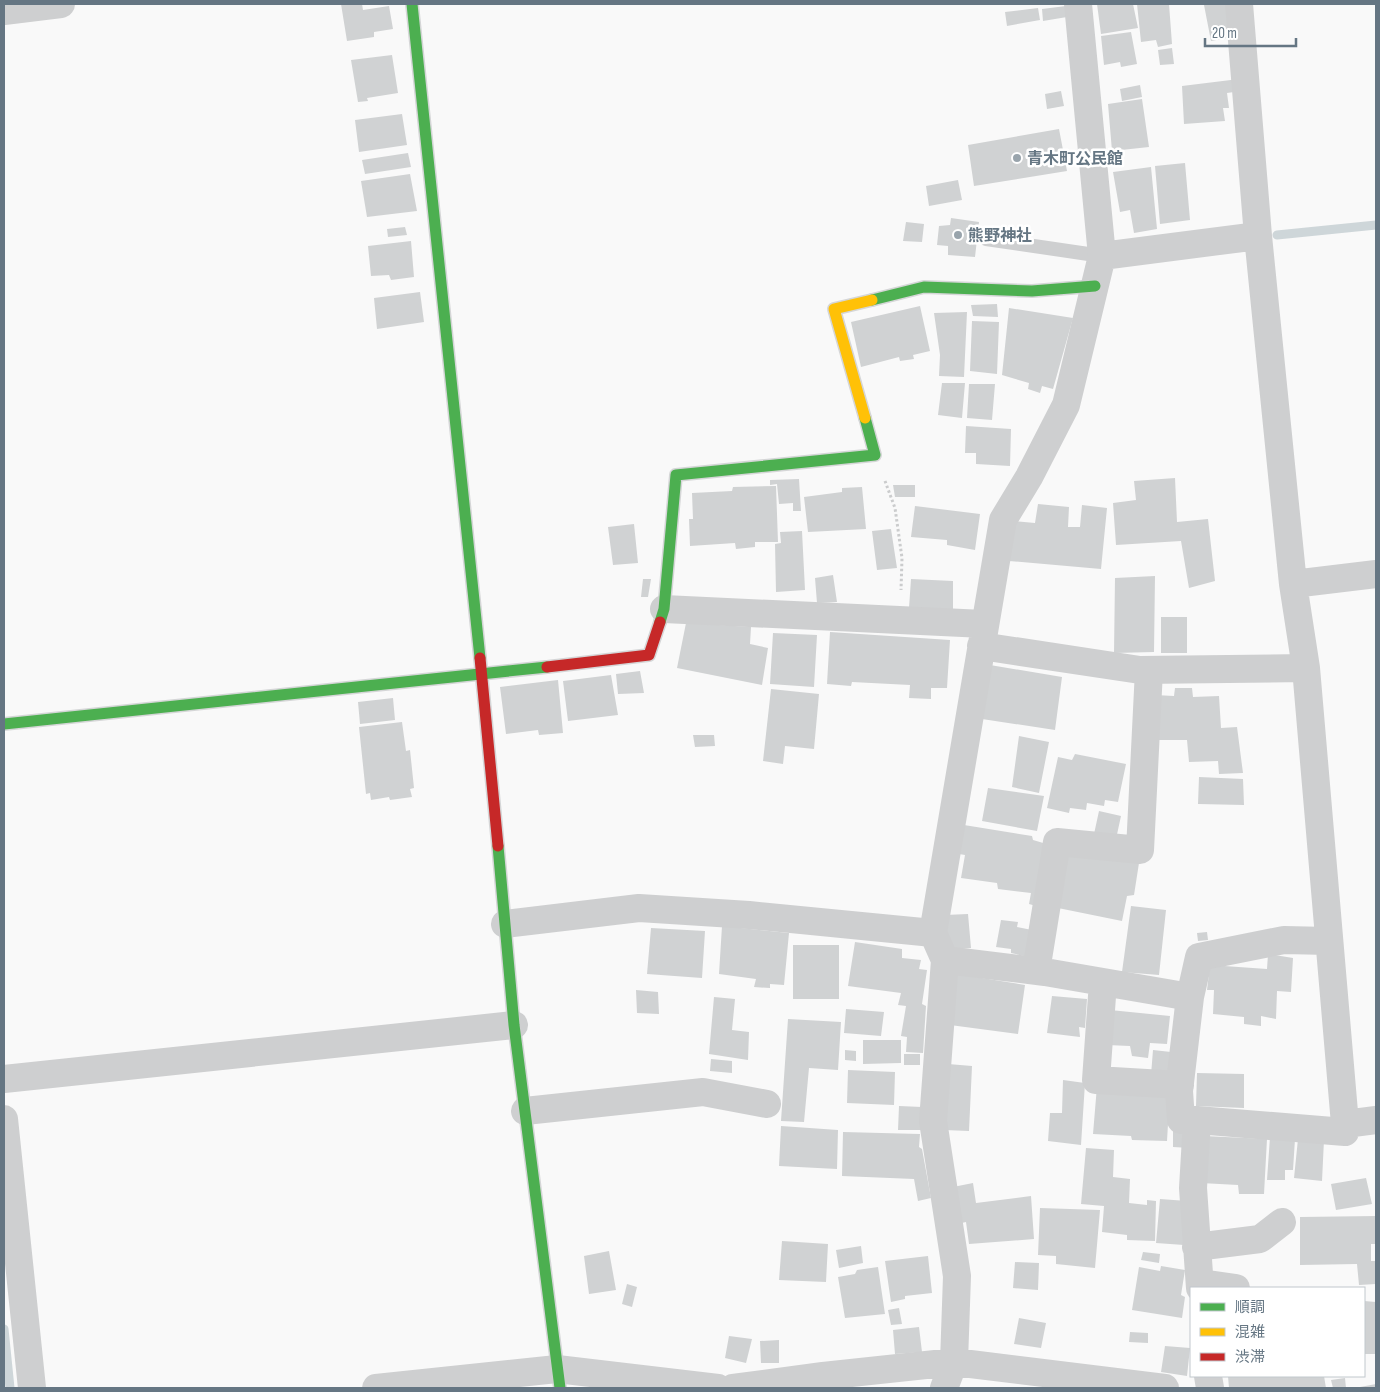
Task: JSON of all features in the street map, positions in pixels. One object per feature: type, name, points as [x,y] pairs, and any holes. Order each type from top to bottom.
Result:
[{"type":"street","points":[[4,11],[62,4]]},
{"type":"street","points":[[412,4],[482,675],[514,1025],[558,1378]]},
{"type":"street","points":[[944,1388],[954,1362],[957,1276],[933,1121],[945,960],[932,933],[1003,520],[1029,477],[1066,405],[1102,256],[1078,4]]},
{"type":"street","points":[[1238,4],[1258,236],[1293,584],[1306,668],[1345,1132],[1181,1120],[1180,1084],[1190,997],[1199,957],[1284,940],[1328,941]]},
{"type":"street","points":[[1102,256],[1258,236]]},
{"type":"street","points":[[4,724],[482,675],[649,655],[664,609],[676,475],[875,455],[834,309],[924,287],[1032,291],[1094,286]]},
{"type":"street","points":[[1293,584],[1376,574]]},
{"type":"street","points":[[664,609],[900,621],[983,635],[1149,670],[1306,668]]},
{"type":"street","points":[[1036,971],[1057,842],[1140,850],[1149,670]]},
{"type":"street","points":[[505,924],[639,908],[749,915],[932,933]]},
{"type":"street","points":[[945,960],[1036,971],[1190,997]]},
{"type":"street","points":[[1104,982],[1096,1080],[1180,1084]]},
{"type":"street","points":[[4,1079],[514,1025]]},
{"type":"street","points":[[525,1111],[703,1092],[767,1104]]},
{"type":"street","points":[[4,1119],[32,1388]]},
{"type":"street","points":[[1197,1120],[1193,1188],[1200,1286],[1218,1287]]},
{"type":"street","points":[[1345,1124],[1376,1120]]},
{"type":"street","points":[[1196,1247],[1260,1239],[1282,1222]]},
{"type":"street","points":[[733,1388],[954,1362],[1165,1388]]},
{"type":"street","points":[[376,1388],[558,1378],[718,1388]]},
{"type":"lane","points":[[986,239],[1102,256]]},
{"type":"path","points":[[875,455],[895,508],[902,558],[900,621]]},
{"type":"building","points":[[341,4],[362,4],[363,10],[389,6],[393,29],[374,32],[374,37],[347,41]]},
{"type":"building","points":[[1097,4],[1133,4],[1138,28],[1101,34]]},
{"type":"building","points":[[1137,4],[1169,4],[1172,44],[1158,47],[1156,40],[1141,42]]},
{"type":"building","points":[[1234,4],[1237,36],[1211,41],[1204,5]]},
{"type":"building","points":[[1066,6],[1067,17],[1043,21],[1042,9]]},
{"type":"building","points":[[1038,8],[1040,20],[1007,26],[1005,12]]},
{"type":"building","points":[[1131,32],[1137,64],[1121,67],[1120,62],[1104,65],[1101,36]]},
{"type":"building","points":[[1172,48],[1174,64],[1160,65],[1158,50]]},
{"type":"building","points":[[392,55],[398,93],[367,98],[368,101],[358,102],[351,60]]},
{"type":"building","points":[[1239,79],[1241,91],[1227,93],[1229,108],[1223,108],[1225,121],[1184,124],[1182,86]]},
{"type":"building","points":[[1140,85],[1142,97],[1122,101],[1120,89]]},
{"type":"building","points":[[1061,91],[1064,106],[1047,109],[1045,94]]},
{"type":"building","points":[[1142,99],[1149,147],[1112,151],[1108,104]]},
{"type":"building","points":[[402,114],[407,145],[359,152],[355,120]]},
{"type":"building","name":"青木町公民館","points":[[1059,129],[1067,171],[974,186],[968,145]]},
{"type":"building","points":[[408,153],[411,167],[365,174],[362,160]]},
{"type":"building","points":[[1185,163],[1190,220],[1160,224],[1155,166]]},
{"type":"building","points":[[1151,167],[1157,229],[1134,233],[1130,210],[1120,212],[1113,172]]},
{"type":"building","points":[[410,174],[417,211],[367,217],[361,181]]},
{"type":"building","points":[[958,180],[962,200],[929,206],[926,186]]},
{"type":"building","name":"熊野神社","points":[[951,218],[979,222],[975,257],[948,255],[948,246],[937,245],[939,226],[950,225]]},
{"type":"building","points":[[906,222],[924,224],[922,242],[903,241]]},
{"type":"building","points":[[405,227],[407,235],[388,237],[387,229]]},
{"type":"building","points":[[411,241],[414,277],[391,280],[389,275],[371,276],[368,246]]},
{"type":"building","points":[[420,292],[424,322],[377,329],[374,298]]},
{"type":"building","points":[[997,304],[998,317],[973,316],[971,305]]},
{"type":"building","points":[[920,306],[930,351],[913,355],[914,359],[900,361],[899,357],[861,367],[851,322]]},
{"type":"building","points":[[1009,308],[1073,318],[1053,389],[1042,386],[1040,393],[1028,389],[1029,383],[1002,375]]},
{"type":"building","points":[[967,312],[964,377],[939,376],[940,355],[934,313]]},
{"type":"building","points":[[972,321],[999,322],[997,374],[970,371]]},
{"type":"building","points":[[942,383],[965,383],[962,418],[938,415]]},
{"type":"building","points":[[969,384],[995,384],[992,420],[967,418]]},
{"type":"building","points":[[966,426],[1011,429],[1010,466],[976,464],[976,453],[965,453]]},
{"type":"building","points":[[1175,478],[1177,522],[1208,519],[1215,581],[1189,588],[1181,541],[1116,545],[1113,503],[1136,500],[1134,481]]},
{"type":"building","points":[[799,479],[801,511],[793,511],[793,503],[779,504],[777,484],[770,485],[770,480]]},
{"type":"building","points":[[893,485],[915,485],[915,497],[895,497]]},
{"type":"building","points":[[776,486],[778,542],[755,542],[755,547],[736,549],[735,543],[690,546],[689,519],[693,519],[692,493],[732,491],[733,487]]},
{"type":"building","points":[[862,487],[866,529],[808,532],[804,497],[842,492],[842,488]]},
{"type":"building","points":[[1038,504],[1069,507],[1068,527],[1080,527],[1082,505],[1107,508],[1101,569],[1009,561],[1014,521],[1035,523]]},
{"type":"building","points":[[915,506],[980,514],[975,550],[947,545],[947,540],[911,537]]},
{"type":"building","points":[[634,524],[638,563],[613,565],[608,527]]},
{"type":"building","points":[[891,529],[897,568],[877,570],[872,531]]},
{"type":"building","points":[[802,531],[805,590],[776,592],[775,544],[781,543],[780,532]]},
{"type":"building","points":[[833,575],[837,602],[817,603],[815,578]]},
{"type":"building","points":[[1155,576],[1154,652],[1114,653],[1115,578]]},
{"type":"building","points":[[643,579],[651,579],[648,597],[641,597]]},
{"type":"building","points":[[911,579],[953,581],[953,612],[909,608]]},
{"type":"building","points":[[1161,617],[1187,617],[1187,653],[1161,653]]},
{"type":"building","points":[[686,623],[751,627],[750,644],[768,648],[762,685],[677,668]]},
{"type":"building","points":[[830,632],[950,640],[947,688],[931,688],[931,699],[909,698],[910,685],[852,682],[851,686],[827,684]]},
{"type":"building","points":[[773,633],[817,635],[814,687],[770,684]]},
{"type":"building","points":[[990,665],[1062,677],[1055,730],[982,719]]},
{"type":"building","points":[[640,671],[644,693],[618,694],[616,674]]},
{"type":"building","points":[[611,675],[618,715],[568,721],[563,681]]},
{"type":"building","points":[[558,680],[563,733],[539,735],[538,730],[506,734],[500,687]]},
{"type":"building","points":[[1175,688],[1192,688],[1193,697],[1219,696],[1221,728],[1237,727],[1243,773],[1219,774],[1218,761],[1189,762],[1187,740],[1154,740],[1155,695],[1174,696]]},
{"type":"building","points":[[771,689],[819,694],[814,749],[785,746],[783,764],[763,761]]},
{"type":"building","points":[[393,698],[395,720],[360,724],[358,702]]},
{"type":"building","points":[[402,722],[406,751],[410,750],[414,788],[410,789],[412,797],[390,800],[389,797],[371,800],[370,793],[366,794],[359,727]]},
{"type":"building","points":[[693,735],[714,735],[715,746],[695,747]]},
{"type":"building","points":[[1019,736],[1049,742],[1039,793],[1012,787]]},
{"type":"building","points":[[1075,754],[1126,764],[1118,802],[1105,800],[1104,806],[1087,803],[1086,810],[1070,808],[1069,813],[1047,808],[1058,757],[1072,760]]},
{"type":"building","points":[[1199,777],[1243,779],[1244,805],[1198,804]]},
{"type":"building","points":[[988,788],[1044,796],[1037,831],[982,821]]},
{"type":"building","points":[[1099,811],[1121,816],[1116,839],[1094,834]]},
{"type":"building","points":[[964,825],[1032,836],[1033,840],[1050,845],[1040,907],[1029,904],[1031,893],[998,889],[997,883],[961,878],[965,855],[959,854]]},
{"type":"building","points":[[1069,851],[1139,863],[1134,895],[1127,896],[1122,921],[1058,908]]},
{"type":"building","points":[[1131,906],[1166,910],[1159,975],[1122,972]]},
{"type":"building","points":[[968,914],[971,948],[946,950],[945,915]]},
{"type":"building","points":[[1001,920],[1018,922],[1017,927],[1037,931],[1033,958],[1011,953],[1011,949],[996,947]]},
{"type":"building","points":[[722,926],[789,933],[784,985],[770,984],[770,988],[754,987],[756,979],[719,974]]},
{"type":"building","points":[[651,928],[705,931],[702,978],[647,974]]},
{"type":"building","points":[[1207,932],[1208,940],[1198,941],[1197,933]]},
{"type":"building","points":[[855,942],[902,949],[902,958],[921,960],[919,969],[927,970],[922,1004],[926,1006],[923,1053],[906,1052],[907,1037],[901,1036],[906,1006],[898,1005],[901,993],[848,986]]},
{"type":"building","points":[[793,945],[839,945],[839,999],[793,999]]},
{"type":"building","points":[[1268,954],[1293,958],[1291,992],[1277,991],[1276,1019],[1261,1016],[1261,1026],[1244,1024],[1244,1017],[1213,1014],[1214,990],[1207,990],[1210,965],[1267,969]]},
{"type":"building","points":[[957,974],[1025,985],[1018,1034],[950,1025]]},
{"type":"building","points":[[636,990],[658,992],[659,1014],[637,1013]]},
{"type":"building","points":[[1052,996],[1087,999],[1085,1028],[1079,1027],[1080,1037],[1047,1033]]},
{"type":"building","points":[[714,997],[735,999],[732,1030],[749,1032],[748,1060],[709,1054]]},
{"type":"building","points":[[846,1009],[884,1012],[881,1036],[844,1033]]},
{"type":"building","points":[[1110,1010],[1170,1016],[1167,1044],[1150,1043],[1148,1058],[1132,1056],[1130,1046],[1107,1045]]},
{"type":"building","points":[[788,1019],[841,1022],[838,1070],[809,1068],[804,1122],[781,1121]]},
{"type":"building","points":[[863,1040],[901,1040],[901,1063],[863,1064]]},
{"type":"building","points":[[845,1050],[856,1051],[856,1061],[845,1060]]},
{"type":"building","points":[[1153,1050],[1171,1052],[1169,1077],[1151,1075]]},
{"type":"building","points":[[904,1054],[920,1054],[920,1065],[904,1065]]},
{"type":"building","points":[[711,1059],[732,1061],[732,1073],[710,1071]]},
{"type":"building","points":[[948,1064],[972,1066],[969,1131],[944,1130]]},
{"type":"building","points":[[848,1070],[895,1072],[894,1105],[847,1103]]},
{"type":"building","points":[[1197,1073],[1244,1074],[1244,1108],[1196,1106]]},
{"type":"building","points":[[1063,1080],[1085,1083],[1081,1145],[1048,1141],[1050,1113],[1062,1113]]},
{"type":"building","points":[[1097,1086],[1170,1090],[1167,1141],[1132,1140],[1131,1136],[1093,1134]]},
{"type":"building","points":[[899,1106],[922,1107],[921,1130],[898,1130]]},
{"type":"building","points":[[781,1126],[838,1130],[837,1169],[779,1166]]},
{"type":"building","points":[[1173,1129],[1190,1130],[1190,1148],[1173,1147]]},
{"type":"building","points":[[843,1132],[920,1134],[919,1147],[922,1149],[931,1198],[918,1201],[914,1179],[842,1176]]},
{"type":"building","points":[[1204,1136],[1267,1139],[1264,1194],[1239,1194],[1238,1185],[1201,1183]]},
{"type":"building","points":[[1270,1137],[1295,1139],[1293,1170],[1285,1170],[1285,1180],[1267,1180]]},
{"type":"building","points":[[1298,1139],[1324,1140],[1322,1181],[1294,1178]]},
{"type":"building","points":[[1086,1148],[1114,1150],[1113,1177],[1130,1179],[1129,1203],[1147,1205],[1147,1200],[1156,1201],[1155,1241],[1127,1240],[1127,1235],[1102,1232],[1104,1206],[1081,1204]]},
{"type":"building","points":[[1366,1178],[1372,1204],[1336,1210],[1331,1184]]},
{"type":"building","points":[[973,1183],[976,1203],[1031,1196],[1034,1239],[969,1244],[966,1222],[957,1224],[953,1187]]},
{"type":"building","points":[[1160,1199],[1187,1201],[1184,1245],[1156,1243]]},
{"type":"building","points":[[1040,1208],[1100,1210],[1095,1268],[1056,1264],[1056,1256],[1038,1255]]},
{"type":"building","points":[[1376,1216],[1376,1244],[1371,1244],[1371,1261],[1376,1261],[1376,1284],[1359,1285],[1357,1264],[1300,1265],[1300,1217]]},
{"type":"building","points":[[782,1241],[828,1244],[826,1282],[779,1280]]},
{"type":"building","points":[[861,1246],[863,1263],[839,1268],[836,1250]]},
{"type":"building","points":[[609,1251],[616,1290],[589,1294],[584,1256]]},
{"type":"building","points":[[1143,1252],[1160,1254],[1159,1263],[1141,1260]]},
{"type":"building","points":[[928,1256],[932,1293],[905,1296],[905,1299],[891,1302],[885,1261]]},
{"type":"building","points":[[1015,1262],[1039,1263],[1038,1290],[1013,1288]]},
{"type":"building","points":[[1161,1266],[1185,1270],[1181,1295],[1185,1297],[1182,1318],[1132,1310],[1139,1267],[1160,1271]]},
{"type":"building","points":[[878,1267],[885,1314],[845,1318],[838,1277],[855,1274],[857,1270]]},
{"type":"building","points":[[627,1284],[637,1287],[632,1307],[622,1304]]},
{"type":"building","points":[[1365,1301],[1376,1302],[1375,1354],[1365,1354]]},
{"type":"building","points":[[899,1308],[902,1324],[891,1325],[888,1310]]},
{"type":"building","points":[[1019,1318],[1046,1323],[1041,1348],[1014,1344]]},
{"type":"building","points":[[919,1327],[922,1352],[895,1354],[893,1330]]},
{"type":"building","points":[[1130,1332],[1148,1333],[1148,1343],[1129,1342]]},
{"type":"building","points":[[729,1336],[752,1339],[746,1363],[725,1358]]},
{"type":"building","points":[[779,1340],[779,1363],[761,1363],[760,1341]]},
{"type":"building","points":[[1165,1346],[1190,1348],[1187,1376],[1161,1372]]},
{"type":"building","points":[[1228,1377],[1324,1377],[1326,1388],[1229,1388]]},
{"type":"building","points":[[1345,1378],[1346,1388],[1333,1388],[1331,1380]]},
{"type":"building","points":[[1376,1384],[1376,1388],[1360,1388],[1360,1387]]},
{"type":"waterway","points":[[1277,235],[1376,225]]},
{"type":"waterway","points":[[4,1329],[10,1388]]},
{"type":"traffic: fast","points":[[412,4],[480,658]]},
{"type":"traffic: fast","points":[[872,300],[924,287],[1032,291],[1095,286]]},
{"type":"traffic: fast","points":[[660,622],[664,609],[676,475],[875,455],[865,418]]},
{"type":"traffic: fast","points":[[4,724],[547,667]]},
{"type":"traffic: fast","points":[[498,846],[514,1025],[560,1388]]},
{"type":"traffic: slow","points":[[865,418],[834,309],[872,300]]},
{"type":"traffic: jam","points":[[547,667],[649,655],[660,622]]},
{"type":"traffic: jam","points":[[480,658],[498,846]]},
{"type":"place","name":"青木町公民館","points":[[1017,158]]},
{"type":"place","name":"熊野神社","points":[[958,235]]}]
